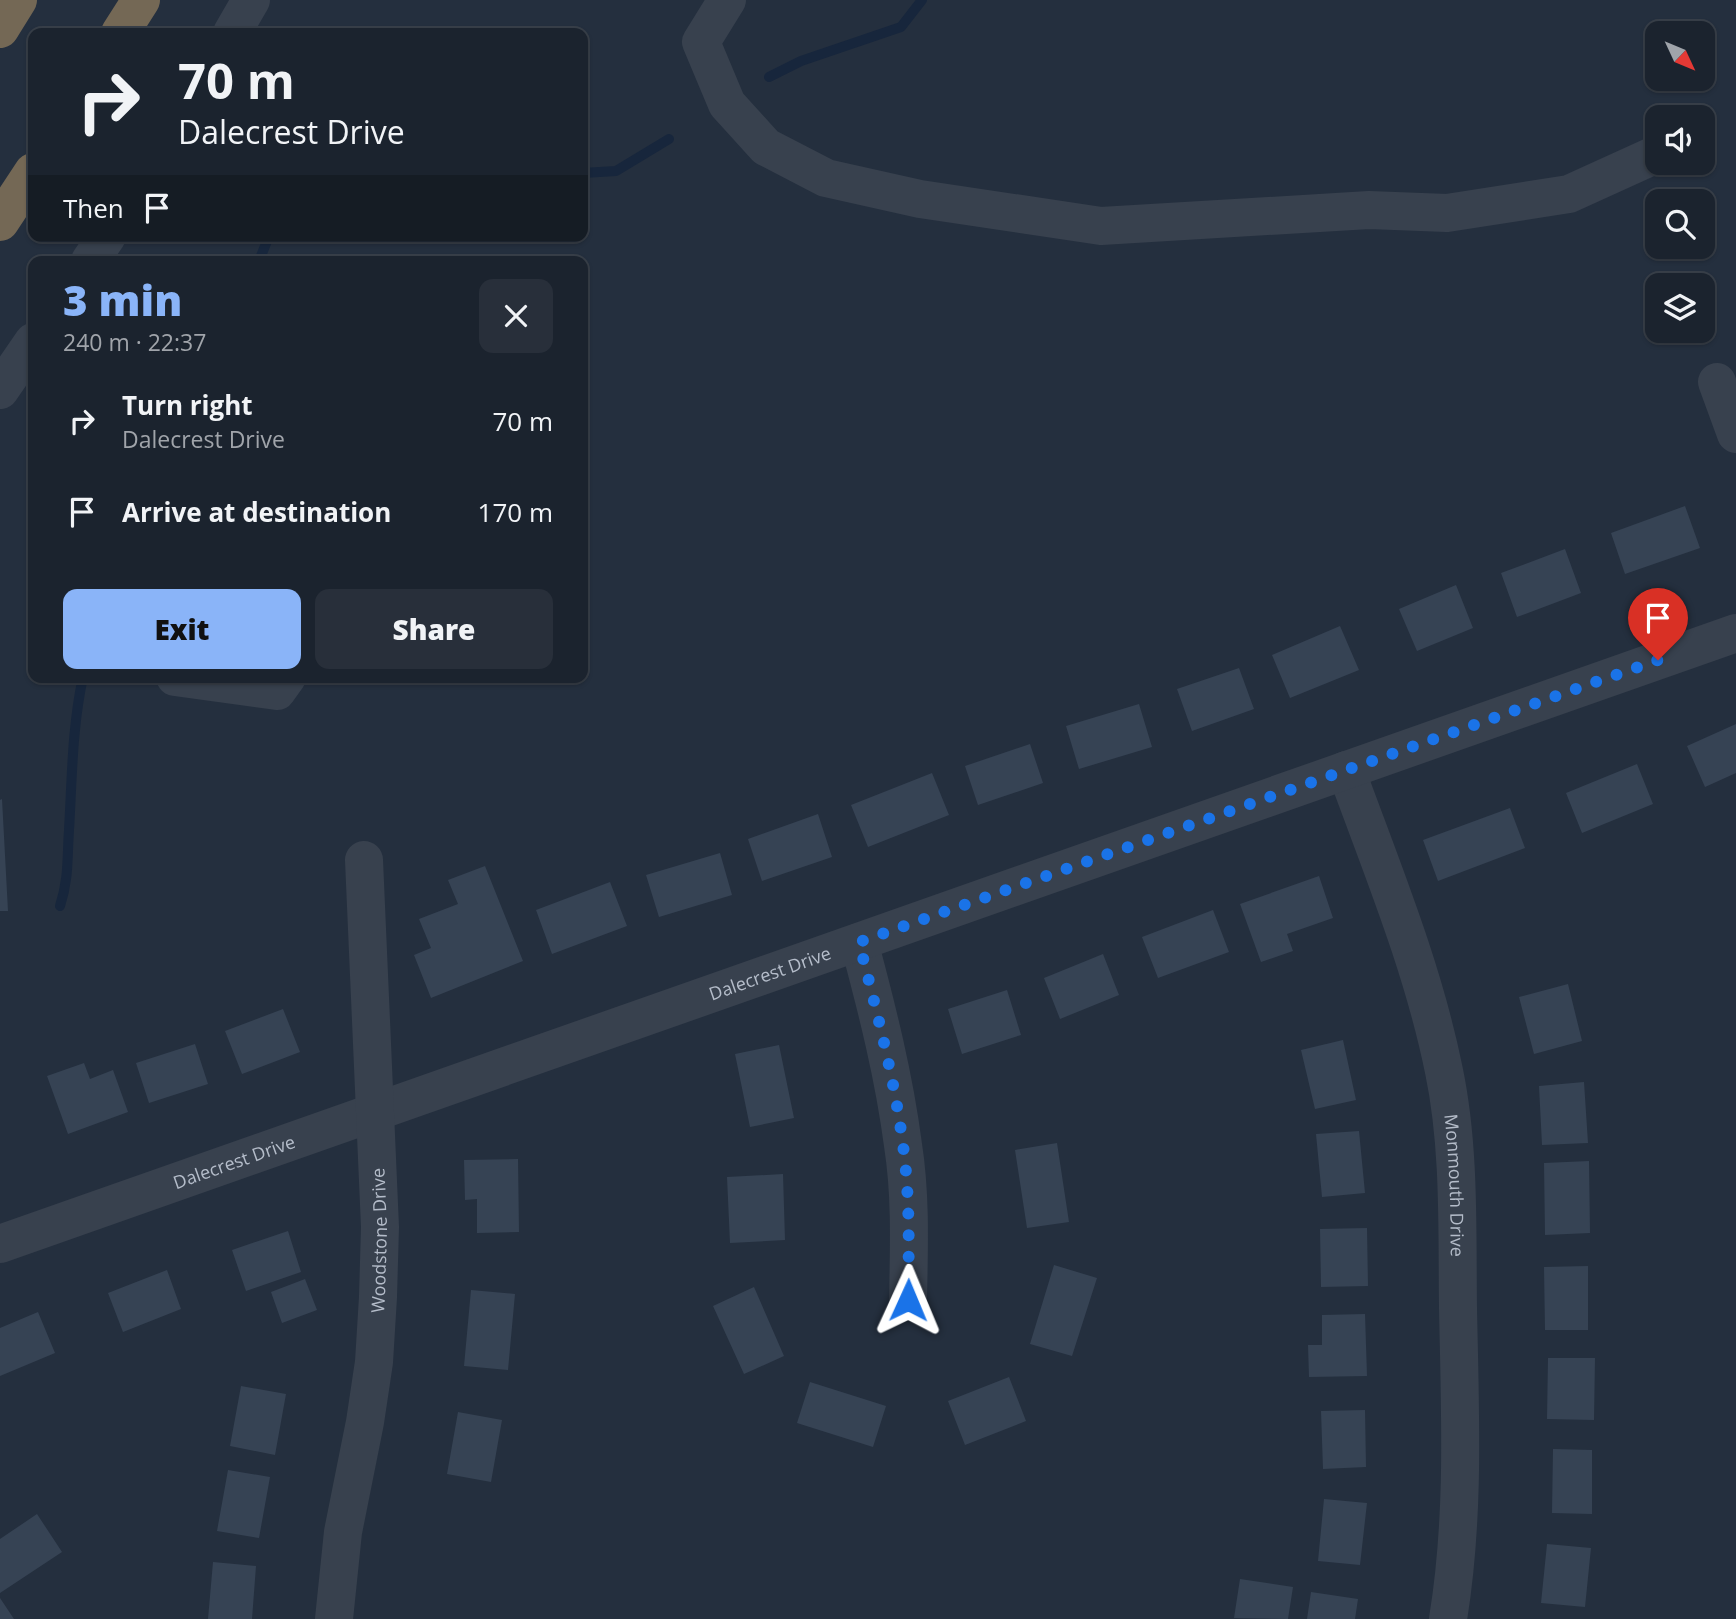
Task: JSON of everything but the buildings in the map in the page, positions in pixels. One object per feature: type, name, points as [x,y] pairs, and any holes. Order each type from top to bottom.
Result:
[{"type":"highway","points":[[0,29],[18,0]]},
{"type":"highway","points":[[123,28],[141,0]]},
{"type":"highway","points":[[0,222],[28,180]]},
{"type":"street","points":[[235,28],[251,0]]},
{"type":"street","points":[[727,0],[701,42],[727,104],[766,147],[826,178],[920,199],[1101,226],[1369,209],[1447,213],[1569,194],[1645,159]]},
{"type":"street","points":[[0,390],[28,349]]},
{"type":"street","points":[[1717,382],[1736,434]]},
{"type":"street","name":"Dalecrest Drive","points":[[0,1244],[1736,633]]},
{"type":"street","points":[[219,683],[277,691],[283,683]]},
{"type":"street","name":"Monmouth Drive","points":[[1346,770],[1421,978],[1445,1074],[1452,1126],[1457,1228],[1461,1450],[1459,1507],[1448,1619]]},
{"type":"street","name":"Woodstone Drive","points":[[334,1619],[343,1532],[374,1362],[380,1227],[364,860]]},
{"type":"street","points":[[859,942],[890,1063],[904,1148],[910,1224],[908,1300]]},
{"type":"waterway","points":[[769,77],[801,61],[901,27],[922,0]]},
{"type":"waterway","points":[[588,173],[616,171],[669,139]]},
{"type":"waterway","points":[[261,256],[267,242]]},
{"type":"waterway","points":[[60,906],[66,877],[75,734],[82,683]]},
{"type":"route","points":[[908,1300],[910,1224],[904,1148],[890,1063],[859,942],[1658,660]]}]
